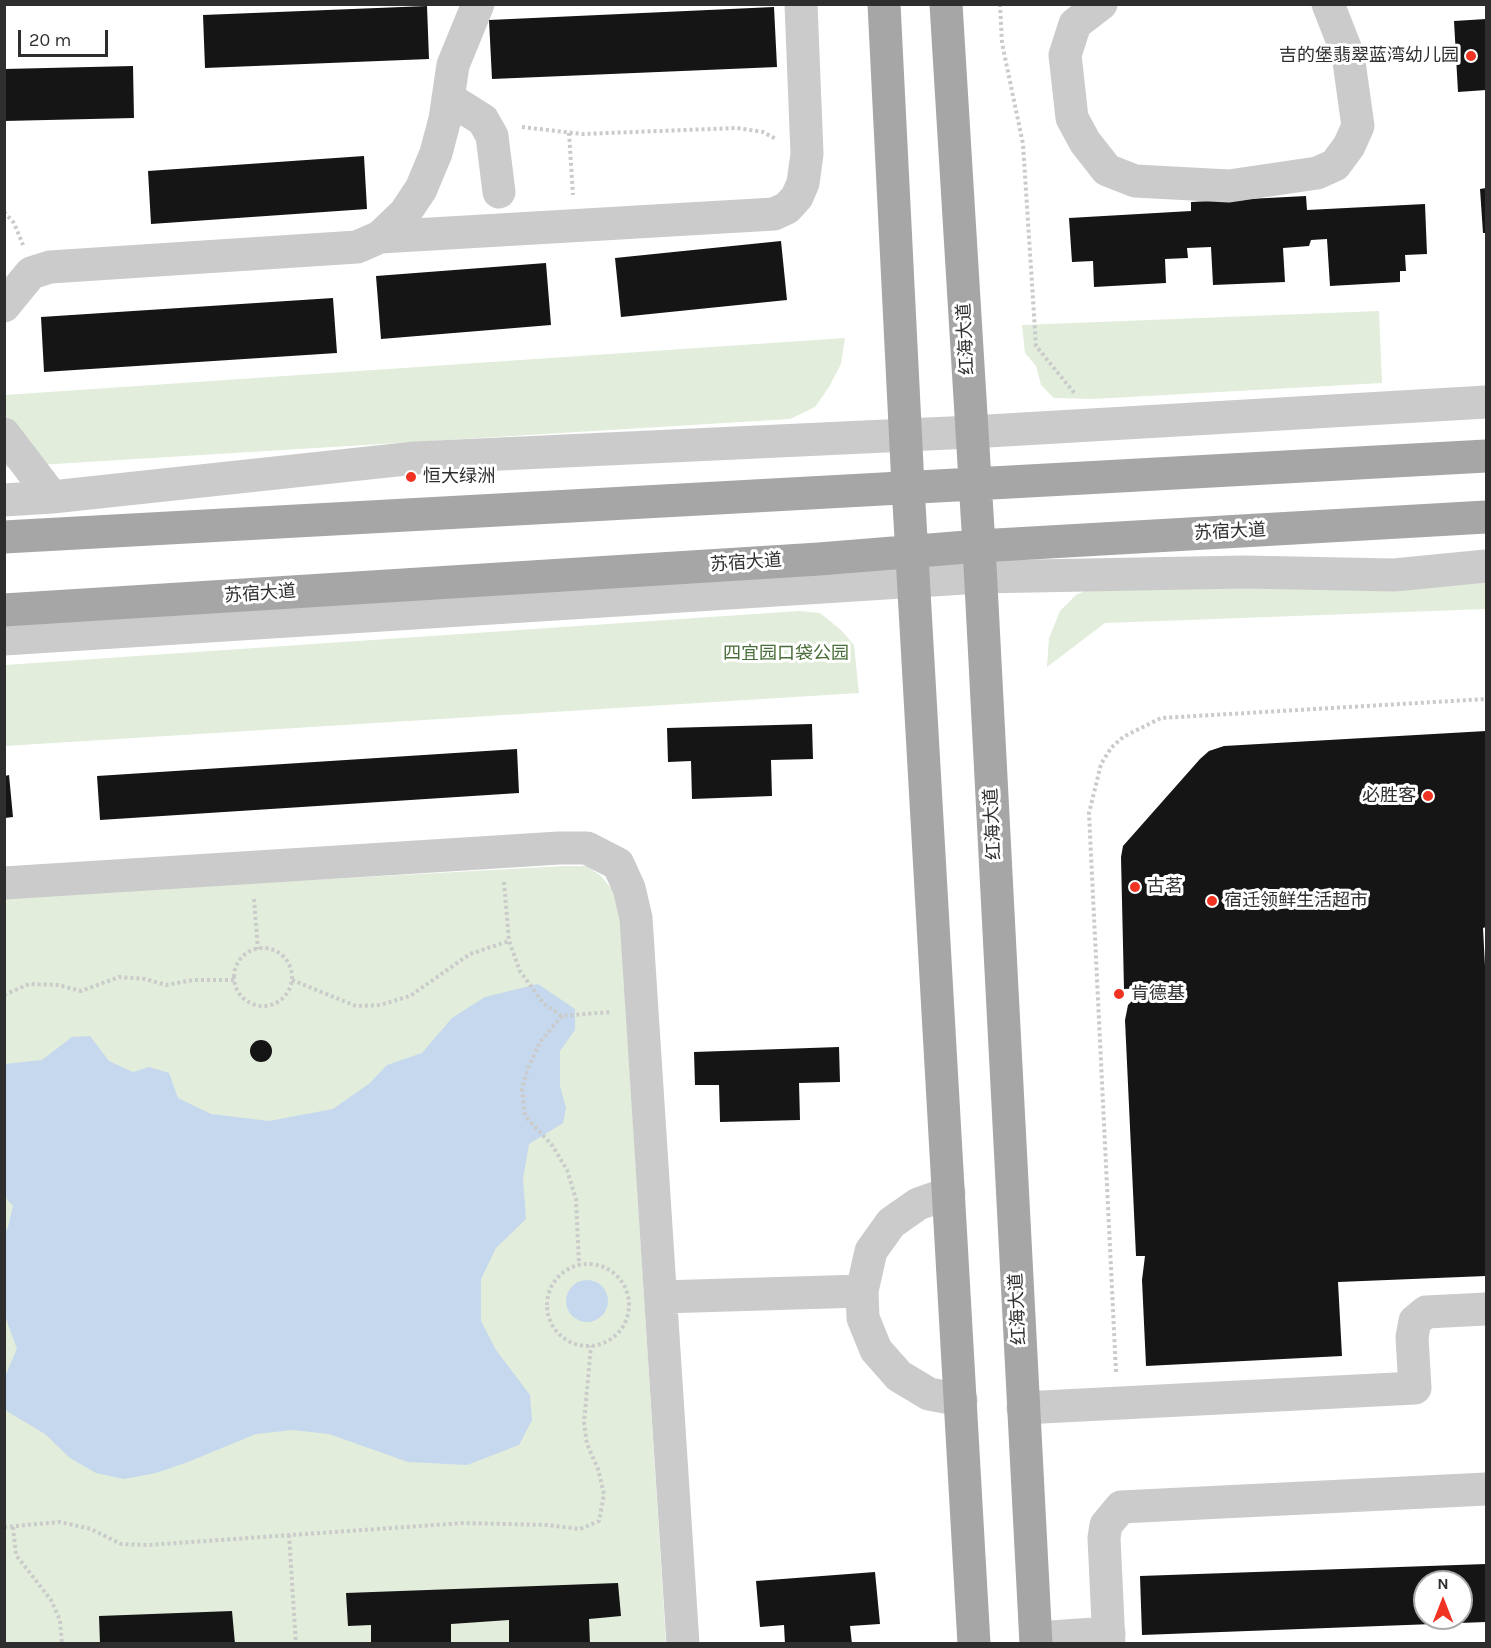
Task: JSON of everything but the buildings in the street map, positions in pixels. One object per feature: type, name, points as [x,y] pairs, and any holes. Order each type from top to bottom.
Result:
[{"type":"main road","points":[[884,4],[908,486],[974,1644]]},
{"type":"main road","name":"红海大道","points":[[946,4],[979,562],[1036,1641]]},
{"type":"main road","points":[[4,537],[1486,456]]},
{"type":"main road","name":"苏宿大道","points":[[4,610],[979,562],[1486,517]]},
{"type":"lane","points":[[380,237],[405,213],[421,189],[436,153],[453,65],[478,4]]},
{"type":"lane","points":[[4,306],[31,273],[50,267],[357,247],[380,237],[774,214],[787,208],[797,197],[807,154],[801,4]]},
{"type":"lane","points":[[1101,4],[1075,24],[1065,55],[1072,118],[1085,142],[1107,170],[1135,181],[1229,186],[1317,173],[1335,165],[1349,146],[1358,126],[1348,55],[1328,4]]},
{"type":"lane","points":[[448,98],[483,120],[492,136],[499,192]]},
{"type":"lane","points":[[4,500],[52,497],[415,458],[971,432],[1486,402]]},
{"type":"lane","points":[[4,434],[52,497]]},
{"type":"lane","points":[[979,562],[1244,573],[1394,574],[1486,566]]},
{"type":"lane","points":[[4,639],[914,566]]},
{"type":"lane","points":[[4,883],[587,848],[618,864],[629,888],[636,918],[683,1644]]},
{"type":"lane","points":[[949,1193],[918,1204],[891,1224],[871,1251],[862,1291],[863,1318],[876,1350],[899,1376],[929,1394],[961,1400]]},
{"type":"lane","points":[[661,1298],[862,1291]]},
{"type":"lane","points":[[1023,1408],[1415,1389],[1412,1337],[1415,1321],[1425,1312],[1486,1309]]},
{"type":"lane","points":[[1036,1641],[1109,1639],[1104,1538],[1106,1525],[1121,1507],[1486,1489]]},
{"type":"path","points":[[1000,4],[1002,43],[1023,144],[1036,346],[1101,424]]},
{"type":"path","points":[[483,120],[569,133],[737,128],[763,132],[807,154]]},
{"type":"path","points":[[569,133],[574,226]]},
{"type":"path","points":[[1117,1403],[1089,813],[1101,764],[1111,748],[1123,736],[1161,718],[1486,699]]},
{"type":"path","points":[[504,852],[504,898],[509,941],[520,971],[544,1004],[562,1016],[642,1010]]},
{"type":"path","points":[[251,868],[258,949]]},
{"type":"path","points":[[292,981],[356,1006],[380,1005],[410,996],[470,954],[509,941]]},
{"type":"path","points":[[258,949],[273,950],[282,955],[288,962],[292,981],[284,997],[268,1006],[259,1006],[243,997],[235,981],[239,962],[246,954],[258,949]]},
{"type":"path","points":[[4,995],[29,984],[58,984],[81,991],[119,977],[145,979],[166,985],[193,981],[235,981]]},
{"type":"path","points":[[562,1016],[540,1042],[528,1068],[522,1089],[525,1116],[552,1145],[567,1170],[576,1199],[579,1265]]},
{"type":"path","points":[[592,1264],[605,1268],[616,1275],[625,1286],[629,1299],[626,1319],[615,1336],[604,1343],[591,1346],[578,1345],[565,1339],[549,1318],[547,1305],[556,1279],[579,1265],[592,1264]]},
{"type":"path","points":[[4,1527],[60,1522],[92,1529],[121,1544],[148,1545],[463,1523],[547,1525],[580,1529],[599,1521],[604,1494],[598,1469],[587,1444],[585,1423],[591,1346]]},
{"type":"path","points":[[14,1527],[16,1555],[51,1600],[60,1620],[62,1644]]},
{"type":"path","points":[[289,1535],[297,1644]]},
{"type":"green space","points":[[1379,311],[1382,383],[1093,399],[1054,398],[1041,385],[1036,366],[1025,353],[1022,325]]},
{"type":"green space","points":[[845,338],[841,364],[829,387],[815,407],[790,419],[5,467],[5,395]]},
{"type":"green space","points":[[1486,576],[1486,609],[1105,623],[1047,667],[1049,638],[1060,611],[1076,595],[1094,587]]},
{"type":"green space","name":"四宜园口袋公园","points":[[799,611],[820,613],[841,630],[854,645],[859,693],[5,746],[5,665]]},
{"type":"green space","points":[[587,866],[601,876],[615,893],[620,917],[666,1643],[5,1644],[5,897]]},
{"type":"water","points":[[538,984],[575,1009],[575,1030],[560,1051],[560,1086],[566,1108],[563,1123],[529,1144],[523,1179],[526,1219],[496,1248],[481,1279],[481,1321],[496,1350],[530,1395],[532,1420],[519,1445],[467,1465],[408,1462],[329,1434],[293,1430],[256,1434],[156,1473],[124,1479],[96,1473],[70,1458],[45,1434],[5,1410],[5,1376],[17,1349],[4,1313],[5,1233],[13,1206],[5,1197],[5,1064],[42,1060],[72,1037],[90,1036],[109,1061],[133,1072],[149,1067],[169,1073],[178,1098],[211,1114],[269,1121],[333,1109],[370,1083],[387,1065],[422,1053],[452,1018],[485,997]]},
{"type":"water","points":[[587,1280],[595,1281],[602,1286],[607,1293],[607,1309],[602,1316],[595,1321],[587,1322],[579,1321],[572,1316],[567,1309],[566,1301],[567,1293],[572,1286],[579,1281]]},
{"type":"place","name":"吉的堡翡翠蓝湾幼儿园","points":[[1471,56]]},
{"type":"place","name":"恒大绿洲","points":[[411,477]]},
{"type":"place","name":"必胜客","points":[[1428,796]]},
{"type":"place","name":"古茗","points":[[1135,887]]},
{"type":"place","name":"宿迁领鲜生活超市","points":[[1212,901]]},
{"type":"place","name":"肯德基","points":[[1119,994]]}]
